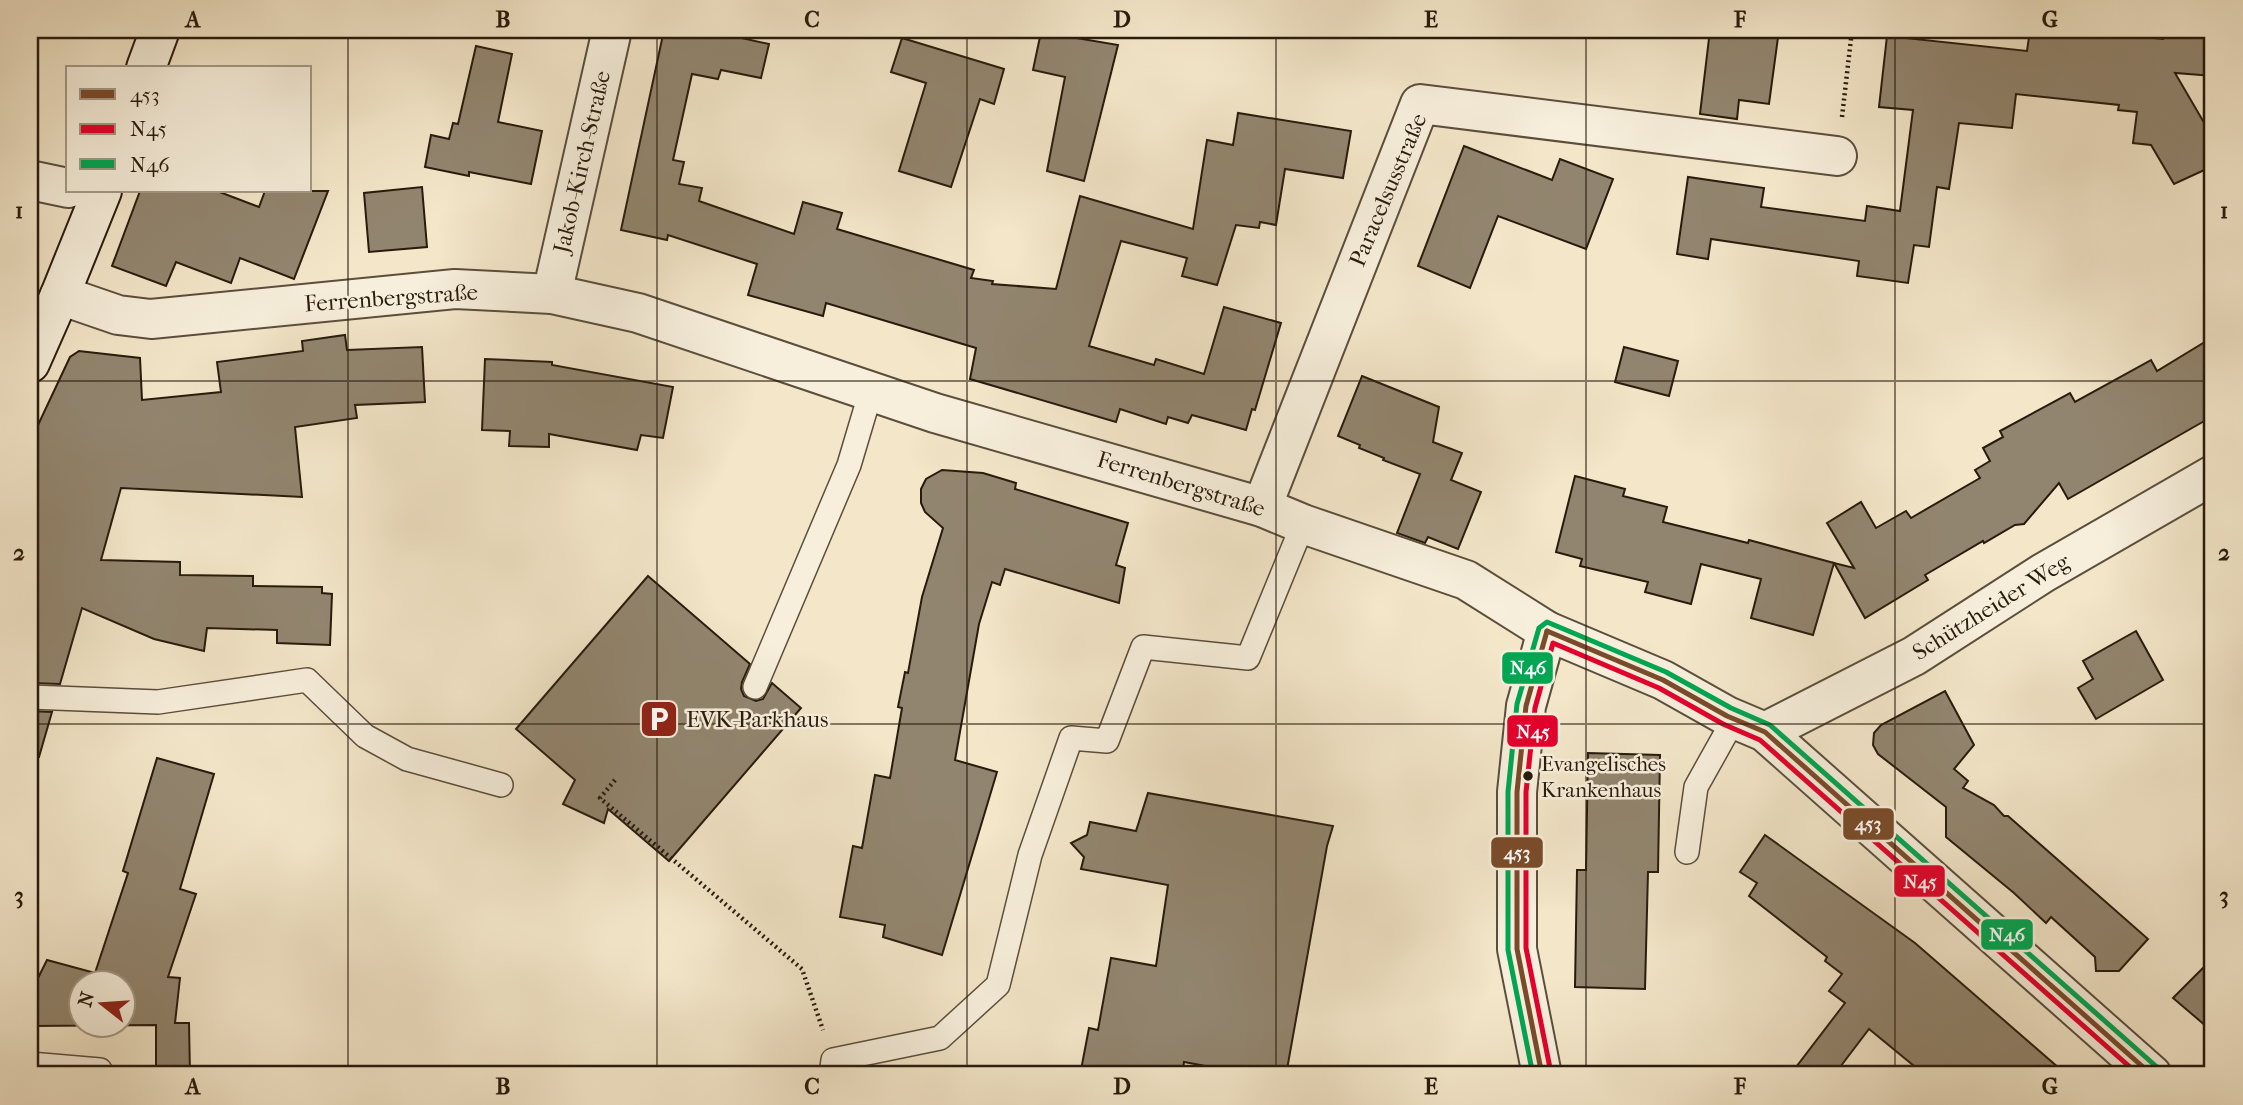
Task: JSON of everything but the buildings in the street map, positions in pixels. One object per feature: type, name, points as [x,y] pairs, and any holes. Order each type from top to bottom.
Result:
[{"type":"street","points":[[147,66],[160,30]]},
{"type":"street","name":"Jakob-Kirch-Straße","points":[[552,294],[612,30]]},
{"type":"street","name":"Paracelsusstraße","points":[[1262,507],[1420,104],[1838,156]]},
{"type":"street","points":[[30,180],[66,187]]},
{"type":"street","points":[[30,363],[60,295],[87,192]]},
{"type":"street","name":"Ferrenbergstraße","points":[[60,295],[118,315],[151,319],[455,289],[552,294],[638,313],[934,413],[1262,507],[1303,524],[1466,580],[1548,631],[1663,680],[1750,725],[2152,1075]]},
{"type":"street","name":"Schützheider Weg","points":[[1750,725],[1914,656],[2043,573],[2213,475]]},
{"type":"street","points":[[1542,1075],[1517,949],[1517,792],[1526,706],[1548,631]]},
{"type":"lane","points":[[755,687],[849,465],[871,391]]},
{"type":"lane","points":[[832,1068],[940,1038],[998,985],[1030,855],[1071,738],[1107,741],[1143,647],[1248,658],[1303,524]]},
{"type":"lane","points":[[30,697],[158,702],[307,680],[365,736],[407,759],[501,785]]},
{"type":"lane","points":[[1687,852],[1696,787],[1750,725]]},
{"type":"lane","points":[[30,1064],[100,1070]]},
{"type":"path","points":[[1838,156],[1853,30]]},
{"type":"path","points":[[615,780],[600,798],[802,969],[832,1068]]},
{"type":"transit line","name":"N46","points":[[1533,1075],[1508,950],[1508,792],[1517,704],[1539,628],[1547,622],[1666,672],[1731,708],[1770,725],[2158,1068]]},
{"type":"transit line","name":"453","points":[[1547,631],[1663,680],[1727,716],[1765,732],[2152,1075]]},
{"type":"transit line","name":"453","points":[[1542,1075],[1517,949],[1517,792],[1526,706],[1547,631]]},
{"type":"transit line","name":"N45","points":[[1551,1073],[1526,948],[1526,792],[1535,708],[1553,643],[1659,688],[1723,724],[1760,740],[2139,1075]]},
{"type":"place","name":"EVK-Parkhaus","points":[[659,719]]},
{"type":"place","name":"Evangelisches Krankenhaus","points":[[1528,776]]}]
